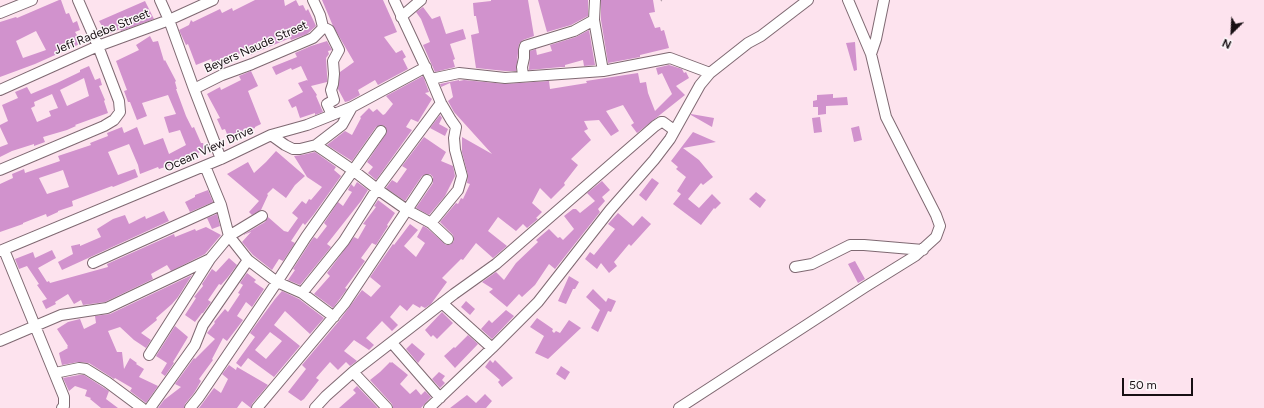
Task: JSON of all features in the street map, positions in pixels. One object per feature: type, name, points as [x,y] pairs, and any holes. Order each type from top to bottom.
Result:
[{"type":"street","points":[[0,13],[32,0]]},
{"type":"street","points":[[0,170],[104,126],[114,120],[120,112],[119,101],[98,46],[78,0]]},
{"type":"street","points":[[160,0],[169,20],[221,159]]},
{"type":"street","name":"Jeff Radebe Street","points":[[0,90],[98,46],[169,20],[213,0]]},
{"type":"street","name":"Beyers Naude Street","points":[[194,89],[222,75],[313,38],[323,26],[313,0]]},
{"type":"street","points":[[394,0],[426,67],[441,103],[450,120],[456,127],[454,138],[455,150],[462,176],[458,190],[431,223]]},
{"type":"street","points":[[401,17],[421,0]]},
{"type":"street","points":[[595,0],[594,20],[603,71]]},
{"type":"street","points":[[429,408],[538,302],[610,210],[654,160],[674,130],[700,85],[710,73],[748,43],[761,36],[808,0]]},
{"type":"street","points":[[679,408],[865,287],[916,256],[936,237],[940,226],[936,215],[886,117],[871,54],[848,0]]},
{"type":"street","points":[[871,54],[876,39],[884,0]]},
{"type":"street","points":[[523,76],[522,67],[525,46],[574,31],[594,20]]},
{"type":"street","points":[[323,26],[329,30],[339,50],[333,60],[334,74],[331,90],[334,100],[327,104],[332,115]]},
{"type":"street","points":[[431,79],[459,73],[505,78],[603,71],[670,58],[710,73]]},
{"type":"street","name":"Ocean View Drive","points":[[2,251],[221,159],[270,135],[307,125],[352,107],[426,67]]},
{"type":"street","points":[[302,293],[344,241],[377,189],[441,103]]},
{"type":"street","points":[[270,135],[293,149],[316,145],[342,125],[352,107]]},
{"type":"street","points":[[315,408],[353,372],[442,303],[496,264],[655,126],[663,122],[674,130]]},
{"type":"street","points":[[190,408],[278,282],[306,237],[381,131]]},
{"type":"street","points":[[316,145],[407,210],[431,223],[448,239]]},
{"type":"street","points":[[204,166],[221,205],[229,236],[248,260],[278,282],[302,293],[334,317]]},
{"type":"street","points":[[257,408],[345,303],[427,180]]},
{"type":"street","points":[[93,263],[221,205]]},
{"type":"street","points":[[149,355],[210,259],[229,236],[262,216]]},
{"type":"street","points":[[795,267],[812,264],[850,245],[923,250]]},
{"type":"street","points":[[2,251],[36,326],[55,373],[64,397],[64,406],[62,408]]},
{"type":"street","points":[[0,341],[61,316],[107,308],[210,259]]},
{"type":"street","points":[[150,408],[195,345],[203,325],[248,260]]},
{"type":"street","points":[[442,303],[492,348]]},
{"type":"street","points":[[392,343],[440,398]]},
{"type":"street","points":[[55,373],[79,368],[86,369],[107,382],[142,408]]},
{"type":"street","points":[[353,372],[388,408]]},
{"type":"building","points":[[61,0],[66,14],[69,13],[73,23],[77,21],[80,30],[75,32],[82,43],[35,64],[0,77],[0,22],[16,17],[17,18]],"holes":[[[36,31],[46,50],[23,58],[16,41]]]},
{"type":"building","points":[[255,0],[284,0],[285,6],[296,0],[299,6],[303,5],[306,11],[308,9],[316,26],[307,34],[291,40],[290,38],[250,55],[248,49],[228,60],[229,63],[215,69],[211,59],[196,65],[188,44],[186,45],[179,30],[189,25],[191,20],[193,22],[220,9],[222,13],[232,8],[233,11]]},
{"type":"building","points":[[322,0],[383,0],[397,32],[384,37],[396,53],[402,50],[406,57],[403,59],[408,69],[378,85],[375,80],[358,90],[360,95],[345,102],[338,89],[340,72],[354,62],[333,26]]},
{"type":"building","points":[[491,0],[528,0],[534,36],[523,40],[519,44],[516,71],[476,68],[471,35],[479,33],[476,16],[474,16],[473,3]]},
{"type":"building","points":[[538,0],[588,0],[588,16],[571,25],[547,32]]},
{"type":"building","points":[[601,0],[653,0],[655,12],[649,13],[655,28],[660,27],[661,31],[664,30],[669,48],[640,55],[640,57],[608,63],[601,20]]},
{"type":"building","points":[[145,1],[154,19],[121,31],[120,29],[104,36],[100,27],[102,26],[99,21]]},
{"type":"building","points":[[423,7],[432,19],[440,16],[446,34],[463,29],[466,39],[450,44],[455,59],[453,60],[455,67],[435,72],[423,45],[430,42],[421,19],[416,12]]},
{"type":"building","points":[[589,30],[595,65],[584,66],[583,60],[565,65],[565,67],[529,70],[530,51],[536,49],[537,55],[552,51],[550,45],[576,37]]},
{"type":"building","points":[[150,36],[153,42],[158,41],[164,61],[165,60],[176,81],[176,89],[186,116],[192,128],[194,127],[206,150],[191,158],[190,156],[177,163],[159,169],[158,167],[140,174],[138,165],[129,144],[108,152],[118,175],[135,169],[138,177],[72,201],[73,206],[58,211],[47,217],[46,214],[0,232],[0,184],[13,178],[12,174],[24,169],[25,173],[60,161],[58,156],[91,145],[90,143],[108,136],[107,133],[122,127],[124,133],[137,127],[144,145],[163,138],[169,154],[186,145],[180,130],[169,133],[164,117],[176,114],[168,95],[142,103],[147,116],[137,120],[130,102],[128,102],[124,91],[127,90],[116,61],[139,50],[136,45]],"holes":[[[63,170],[69,187],[47,194],[39,178]]]},
{"type":"building","points":[[327,41],[332,50],[328,51],[329,54],[326,58],[327,82],[311,86],[317,95],[316,96],[323,112],[300,118],[296,106],[292,108],[288,100],[303,92],[298,83],[308,81],[301,66],[292,70],[291,68],[276,75],[272,67],[297,57],[295,53]]},
{"type":"building","points":[[855,42],[857,70],[854,71],[846,43]]},
{"type":"building","points":[[669,65],[682,69],[684,73],[686,72],[689,78],[676,86],[685,95],[637,133],[631,125],[634,123],[623,105],[606,111],[619,131],[611,136],[599,120],[584,121],[588,129],[584,131],[591,140],[571,159],[578,165],[564,183],[565,185],[551,199],[540,188],[532,203],[542,212],[536,218],[538,219],[527,228],[523,224],[516,231],[498,217],[488,231],[507,246],[493,258],[476,243],[463,260],[461,259],[442,278],[447,282],[431,304],[425,308],[421,306],[420,308],[413,304],[407,311],[400,305],[390,317],[398,325],[392,331],[382,321],[366,338],[374,345],[369,350],[354,340],[344,351],[357,361],[350,366],[346,362],[338,370],[330,362],[316,378],[319,380],[301,401],[288,392],[306,369],[302,365],[339,321],[362,290],[371,297],[381,286],[370,277],[393,244],[394,245],[410,224],[418,230],[404,246],[416,257],[425,243],[417,237],[423,226],[446,245],[450,245],[454,241],[453,235],[440,222],[456,203],[458,204],[461,198],[463,199],[470,184],[467,183],[468,175],[462,152],[462,137],[492,154],[454,112],[448,101],[453,97],[450,83],[441,87],[440,84],[459,80],[505,84],[549,81],[550,89],[587,83],[586,81],[638,73],[640,83],[646,82],[648,93],[655,111],[672,94],[662,73],[658,75],[656,68]]},
{"type":"building","points":[[89,66],[95,80],[100,78],[102,85],[99,86],[105,100],[108,113],[75,125],[76,126],[67,130],[43,137],[45,142],[12,151],[0,157],[0,147],[8,144],[0,127],[0,125],[8,121],[2,105],[18,98],[15,92],[27,87],[31,94],[80,72],[80,70]],"holes":[[[84,78],[89,96],[67,106],[60,90]],[[52,94],[58,108],[49,111],[51,116],[37,122],[31,108],[35,106],[34,102]]]},
{"type":"building","points":[[251,71],[258,86],[248,91],[261,124],[229,139],[225,129],[222,130],[217,119],[220,118],[207,94],[220,87],[221,90],[241,80],[239,76]]},
{"type":"building","points":[[423,76],[429,92],[425,93],[432,99],[418,122],[411,119],[406,127],[412,130],[376,180],[368,173],[373,167],[367,162],[386,134],[387,131],[385,126],[381,125],[376,127],[352,161],[327,145],[345,131],[352,135],[361,118],[360,117],[369,108],[373,112],[377,109],[383,115],[385,114],[393,104],[386,96]]},
{"type":"building","points":[[833,94],[833,98],[847,97],[848,105],[826,106],[826,114],[818,115],[818,107],[813,107],[813,101],[817,100],[817,95]]},
{"type":"building","points":[[440,115],[442,118],[439,124],[448,129],[445,136],[430,128]]},
{"type":"building","points":[[691,115],[714,118],[712,127]]},
{"type":"building","points":[[820,117],[822,132],[814,133],[812,118]]},
{"type":"building","points":[[859,126],[862,140],[854,142],[851,128]]},
{"type":"building","points":[[693,132],[716,142],[683,148],[699,160],[713,177],[703,185],[701,183],[688,199],[699,208],[712,194],[721,203],[715,209],[714,208],[701,225],[673,204],[681,194],[677,191],[686,177],[676,169],[678,167],[671,161]]},
{"type":"building","points":[[424,137],[446,152],[441,161],[453,166],[455,176],[445,196],[429,215],[416,208],[433,183],[433,177],[430,174],[422,176],[405,201],[386,188],[392,180],[397,183],[407,169],[402,166]]},
{"type":"building","points":[[276,151],[305,176],[295,185],[286,198],[273,188],[267,194],[268,195],[261,210],[252,215],[249,212],[259,201],[227,174],[248,162],[254,173]]},
{"type":"building","points":[[315,152],[336,167],[334,170],[341,176],[314,214],[305,225],[303,223],[291,241],[295,243],[283,261],[279,259],[272,270],[253,255],[242,242],[251,232],[243,235],[265,222],[268,217],[284,231],[288,232],[298,218],[292,213],[302,201],[306,204],[309,199],[311,200],[322,187],[307,177],[294,156]]},
{"type":"building","points":[[652,178],[659,183],[646,201],[639,195]]},
{"type":"building","points":[[602,181],[610,190],[602,197],[605,201],[598,209],[600,212],[555,269],[549,264],[535,285],[522,297],[519,294],[507,307],[489,292],[493,289],[482,282],[496,272],[504,280],[516,263],[538,242],[536,240],[549,229],[558,238],[560,237],[563,240],[574,229],[564,216],[573,209],[576,209],[580,213],[595,201],[587,193]]},
{"type":"building","points":[[357,182],[368,190],[327,244],[331,247],[300,285],[288,280],[295,270],[293,269],[311,241],[314,237],[317,239],[327,226],[324,223],[338,202],[343,206],[352,192],[348,190],[351,184],[354,187]]},
{"type":"building","points":[[208,190],[213,202],[190,212],[185,202],[195,197],[195,195]]},
{"type":"building","points":[[756,192],[766,200],[760,208],[749,199]]},
{"type":"building","points":[[378,200],[395,213],[376,245],[372,243],[361,258],[365,261],[345,288],[347,289],[333,308],[314,294],[330,276],[327,273],[354,237],[358,239],[366,225],[363,224],[376,207],[374,206]]},
{"type":"building","points":[[164,211],[169,221],[62,270],[58,262],[73,254],[71,246],[80,244],[80,246],[101,237],[97,229],[113,219],[125,215],[129,224],[145,216],[146,219]]},
{"type":"building","points":[[618,213],[633,226],[642,216],[651,224],[631,246],[629,244],[614,262],[617,266],[609,273],[601,263],[597,269],[585,259],[590,252],[594,255],[615,229],[608,224]]},
{"type":"building","points":[[217,214],[220,226],[212,229],[207,218]]},
{"type":"building","points":[[206,227],[221,235],[205,254],[171,271],[167,265],[151,274],[153,279],[105,302],[83,305],[81,300],[74,304],[68,294],[55,302],[56,304],[46,309],[42,301],[47,299],[37,285],[39,284],[27,266],[19,269],[15,259],[33,252],[35,258],[52,250],[56,258],[38,268],[47,282],[49,281],[50,283],[108,267],[107,264],[174,234],[175,237],[195,229],[196,231]]},
{"type":"building","points":[[229,258],[237,265],[221,285],[219,284],[208,300],[211,302],[195,322],[185,315],[196,298],[194,297],[203,286],[202,284],[212,269],[216,272]]},
{"type":"building","points":[[855,261],[865,279],[858,283],[848,264]]},
{"type":"building","points":[[247,273],[256,280],[254,282],[264,289],[252,307],[246,302],[237,316],[243,320],[227,341],[223,338],[212,359],[213,360],[199,379],[201,381],[185,404],[184,408],[158,408],[164,400],[181,387],[175,384],[194,358],[195,359],[215,339],[207,333],[225,309],[228,312],[240,294],[238,293],[243,285],[240,283]]},
{"type":"building","points":[[192,275],[172,304],[156,318],[157,320],[141,333],[151,340],[146,348],[134,340],[120,327],[108,331],[117,352],[122,352],[124,369],[130,358],[144,369],[139,377],[158,386],[146,403],[130,391],[132,388],[115,378],[114,379],[89,363],[78,362],[62,365],[59,353],[68,348],[68,346],[57,329],[68,322],[80,319],[84,329],[96,323],[95,316],[110,314]]},
{"type":"building","points":[[569,276],[579,282],[575,289],[573,289],[566,304],[558,301]]},
{"type":"building","points":[[593,289],[606,302],[608,298],[616,301],[611,312],[608,311],[598,332],[591,328],[600,310],[586,297]]},
{"type":"building","points":[[282,291],[299,299],[324,318],[310,334],[285,311],[274,325],[300,346],[274,377],[248,358],[241,367],[236,363],[255,337],[250,333]],"holes":[[[270,332],[282,341],[266,359],[255,350]]]},
{"type":"building","points":[[466,301],[475,309],[470,315],[461,307]]},
{"type":"building","points":[[506,310],[514,316],[492,339],[481,329],[489,320],[492,323]]},
{"type":"building","points":[[442,312],[453,323],[437,339],[433,335],[431,337],[425,330]]},
{"type":"building","points":[[537,318],[553,329],[552,331],[554,333],[556,331],[560,333],[569,320],[581,328],[548,359],[535,353],[544,336],[530,327]]},
{"type":"building","points":[[175,326],[188,337],[165,376],[161,373],[167,363],[156,356]]},
{"type":"building","points":[[468,335],[478,344],[455,368],[444,356],[454,347],[455,348]]},
{"type":"building","points":[[412,343],[425,354],[418,363],[406,349]]},
{"type":"building","points":[[490,360],[493,363],[495,360],[513,378],[502,387],[498,382],[500,380],[485,367]]},
{"type":"building","points":[[390,362],[408,375],[400,384],[410,394],[416,389],[421,395],[425,391],[431,397],[421,408],[393,408],[392,404],[370,380]]},
{"type":"building","points":[[229,365],[236,370],[237,367],[268,385],[252,404],[251,408],[242,401],[237,408],[199,408],[214,388],[221,393],[228,379],[222,374]]},
{"type":"building","points":[[561,366],[570,372],[565,380],[556,374]]},
{"type":"building","points":[[439,372],[445,376],[442,380],[445,383],[440,388],[432,379]]},
{"type":"building","points":[[84,375],[109,391],[106,399],[118,408],[101,408],[90,399],[91,398],[85,396],[87,390],[75,386],[69,391],[63,378]]},
{"type":"building","points":[[357,386],[378,408],[339,408],[356,393],[353,390]]},
{"type":"building","points":[[485,394],[492,401],[486,408],[450,408],[467,395],[476,403]]}]
